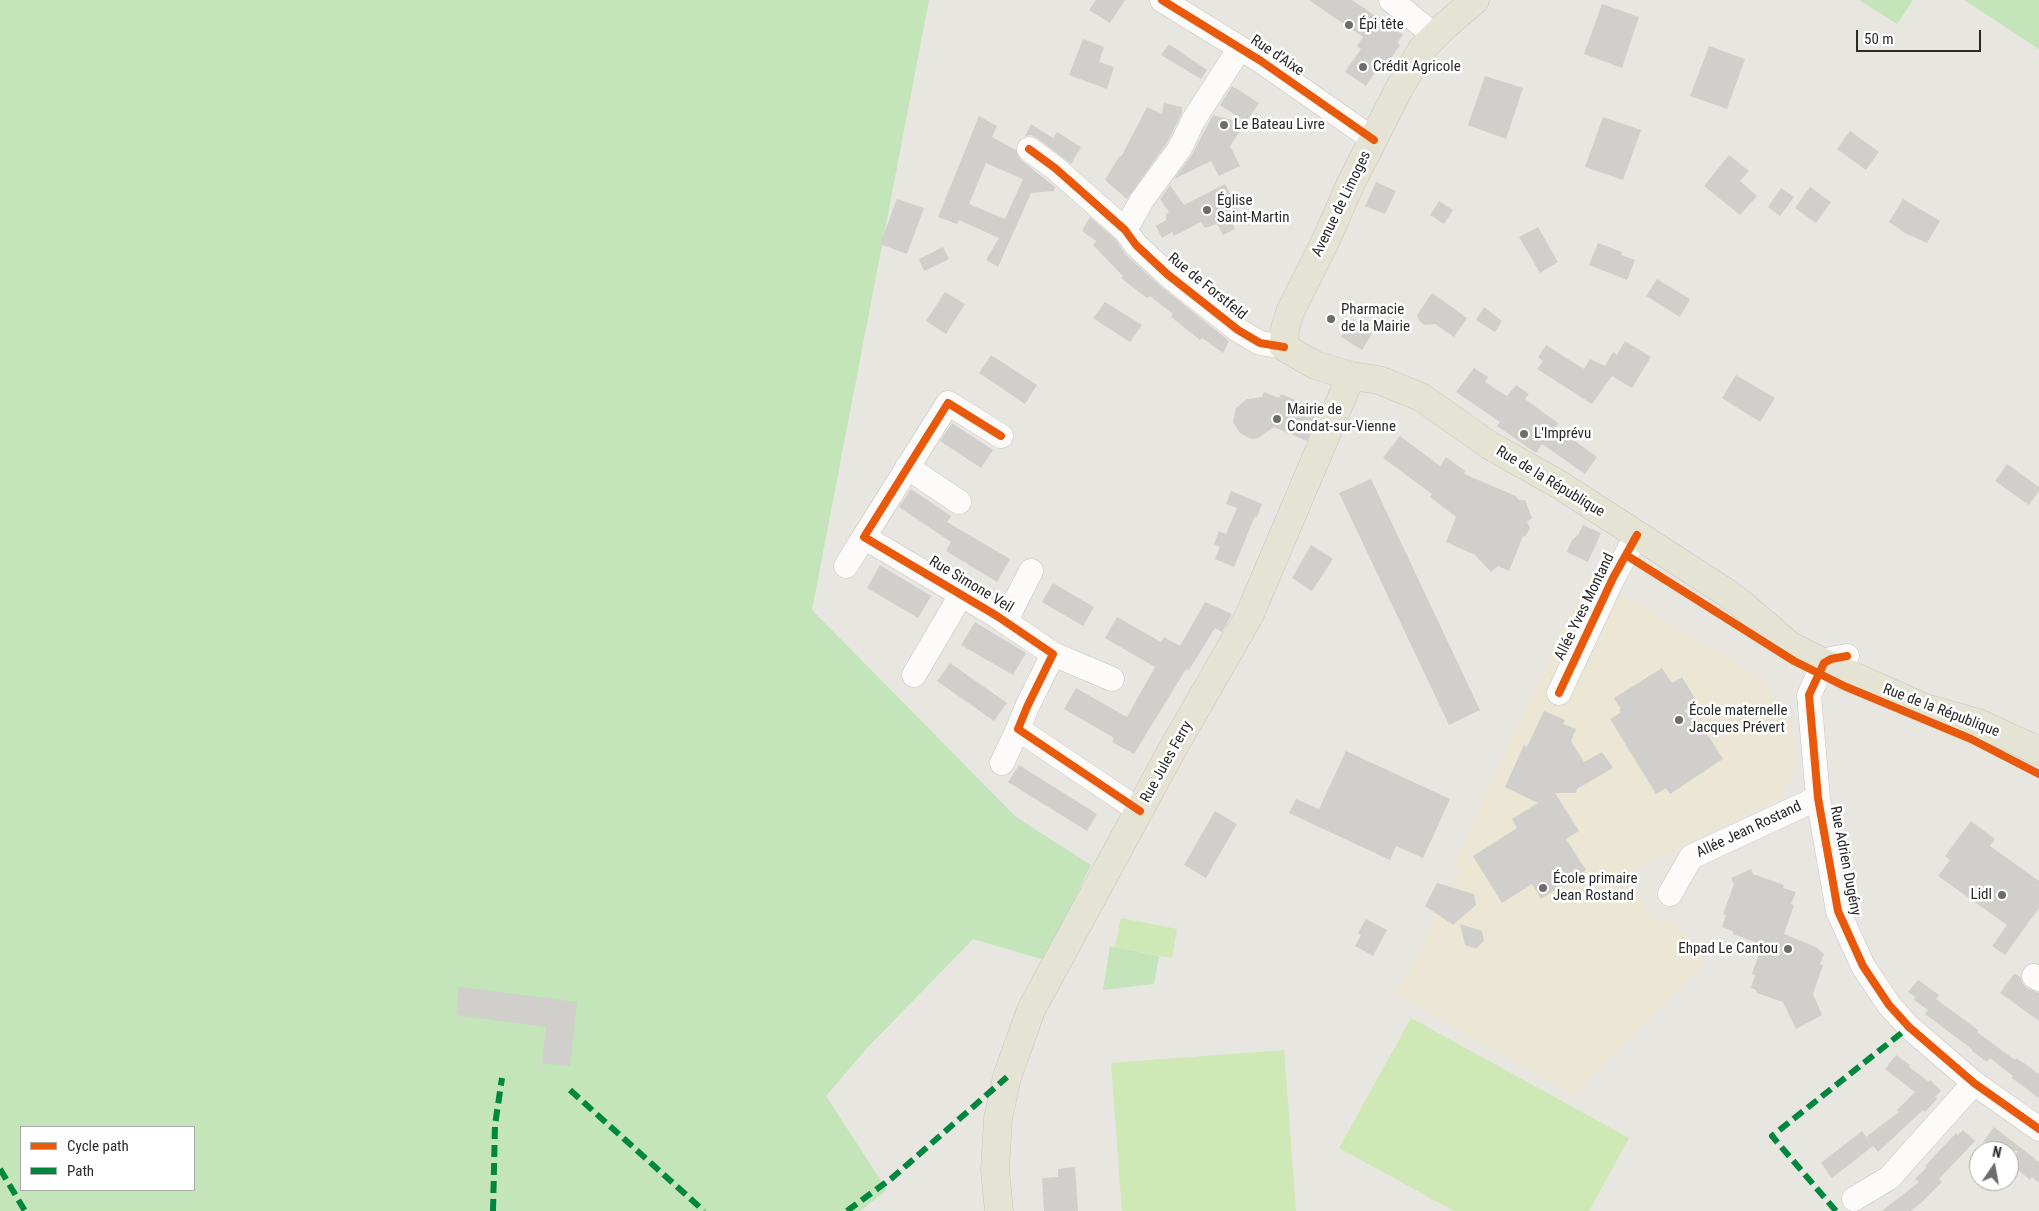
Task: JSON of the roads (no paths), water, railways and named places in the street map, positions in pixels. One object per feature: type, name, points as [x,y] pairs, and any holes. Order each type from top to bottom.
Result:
[{"type":"main road","name":"Avenue de Limoges","points":[[1284,347],[1285,329],[1290,312],[1400,87],[1422,49],[1474,0]]},
{"type":"main road","name":"Rue de la République","points":[[1284,347],[1315,365],[1351,376],[1380,380],[1420,397],[1489,445],[1560,485],[1743,605],[1789,645],[1836,659],[1925,708],[1978,723],[2036,743]]},
{"type":"main road","name":"Rue Jules Ferry","points":[[999,1211],[995,1170],[998,1119],[1007,1077],[1031,1010],[1172,750],[1249,616],[1351,376]]},
{"type":"street","name":"Rue d'Aixe","points":[[1162,0],[1240,48],[1374,140]]},
{"type":"street","points":[[1391,0],[1435,36]]},
{"type":"street","points":[[1125,230],[1142,200],[1180,148],[1194,119],[1240,48]]},
{"type":"street","name":"Rue de Forstfeld","points":[[1028,149],[1056,168],[1088,199],[1125,230],[1136,245],[1167,274],[1238,330],[1260,343],[1284,347]]},
{"type":"street","points":[[846,566],[948,403],[1001,436]]},
{"type":"street","points":[[907,467],[959,502]]},
{"type":"street","name":"Allée Yves Montand","points":[[1559,693],[1613,578],[1637,536]]},
{"type":"street","name":"Rue Simone Veil","points":[[864,537],[1005,622],[1053,654],[1112,679]]},
{"type":"street","points":[[1005,622],[1031,571]]},
{"type":"street","points":[[914,675],[960,595]]},
{"type":"street","points":[[1002,763],[1053,654]]},
{"type":"street","name":"Rue Adrien Dugény","points":[[1836,659],[1809,695],[1818,798],[1838,911],[1863,966],[1888,1006],[1909,1027],[1974,1083],[2039,1129]]},
{"type":"street","points":[[1018,729],[1140,811]]},
{"type":"street","name":"Allée Jean Rostand","points":[[1670,894],[1691,857],[1818,798]]},
{"type":"street","points":[[1854,1199],[1890,1178],[1974,1083]]},
{"type":"place","name":"Épi tête","points":[[1349,25]]},
{"type":"place","name":"Crédit Agricole","points":[[1363,67]]},
{"type":"place","name":"Le Bateau Livre","points":[[1224,125]]},
{"type":"place","name":"Église Saint-Martin","points":[[1207,210]]},
{"type":"place","name":"Pharmacie de la Mairie","points":[[1331,319]]},
{"type":"place","name":"Mairie de Condat-sur-Vienne","points":[[1277,419]]},
{"type":"place","name":"L'Imprévu","points":[[1524,434]]},
{"type":"place","name":"École maternelle Jacques Prévert","points":[[1679,720]]},
{"type":"place","name":"École primaire Jean Rostand","points":[[1543,888]]},
{"type":"place","name":"Lidl","points":[[2002,895]]},
{"type":"place","name":"Ehpad Le Cantou","points":[[1788,949]]}]
